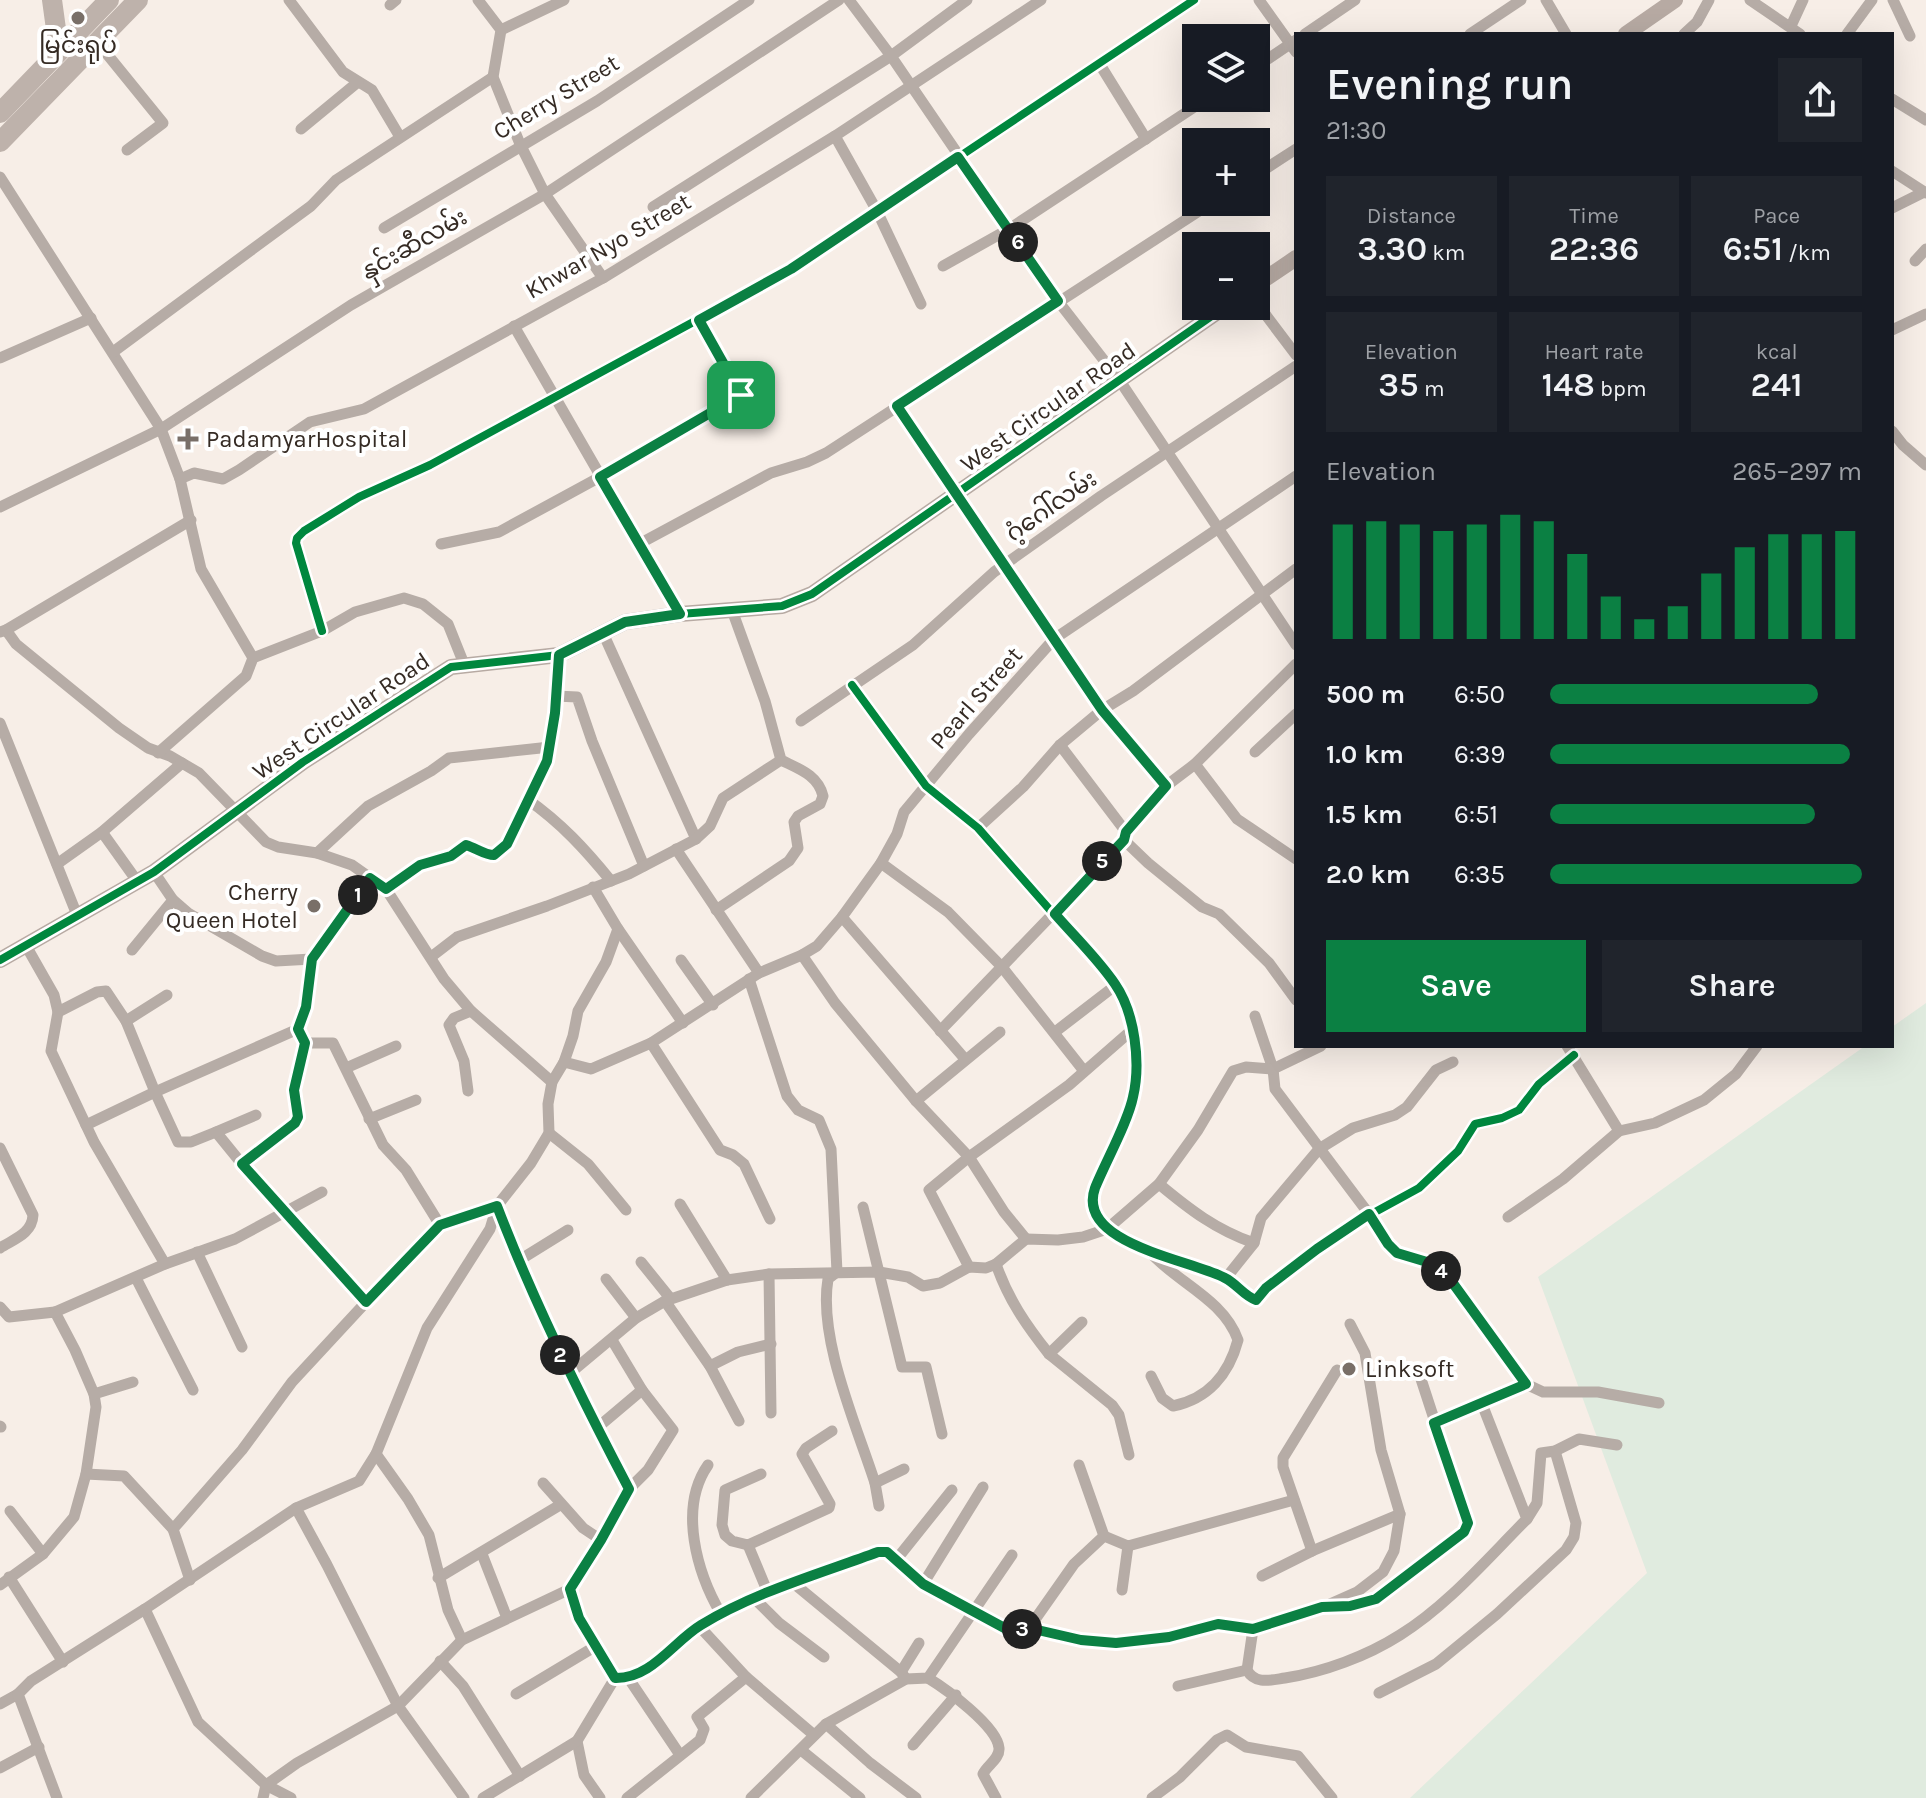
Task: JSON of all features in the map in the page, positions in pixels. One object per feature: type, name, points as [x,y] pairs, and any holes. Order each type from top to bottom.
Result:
[{"type":"highway","points":[[52,0],[59,51]]},
{"type":"highway","points":[[0,113],[109,0]]},
{"type":"highway","points":[[0,142],[98,43],[128,3]]},
{"type":"street","points":[[289,0],[343,72],[372,90],[400,137]]},
{"type":"street","points":[[478,0],[501,30],[493,77],[520,144],[545,194],[603,278]]},
{"type":"street","points":[[501,30],[564,0]]},
{"type":"street","name":"Cherry Street","points":[[384,228],[520,144],[597,101],[749,0]]},
{"type":"street","name":"နှင်းဆီလမ်း","points":[[0,507],[161,429],[351,305],[545,194],[839,0]]},
{"type":"street","points":[[849,0],[912,86],[1058,301],[1120,381],[1294,642]]},
{"type":"street","points":[[653,207],[891,56],[967,0]]},
{"type":"street","name":"Khwar Nyo Street","points":[[180,479],[194,473],[223,479],[310,422],[364,409],[603,278],[835,136],[1041,0]]},
{"type":"street","points":[[322,631],[296,543],[304,531],[359,497],[430,465],[791,269],[1194,0]]},
{"type":"street","points":[[1259,0],[1294,45],[1270,59]]},
{"type":"street","points":[[1308,32],[1355,0]]},
{"type":"street","points":[[1473,32],[1521,0]]},
{"type":"street","points":[[1546,0],[1565,32]]},
{"type":"street","points":[[1629,32],[1675,0]]},
{"type":"street","points":[[1686,32],[1697,22],[1709,0]]},
{"type":"street","points":[[1750,0],[1796,30],[1803,0]]},
{"type":"street","points":[[1848,32],[1872,0]]},
{"type":"street","points":[[1893,0],[1910,36]]},
{"type":"street","points":[[98,43],[163,123],[127,150]]},
{"type":"street","points":[[1099,63],[1146,139]]},
{"type":"street","points":[[113,352],[311,206],[336,180],[493,77]]},
{"type":"street","points":[[301,129],[358,82]]},
{"type":"street","points":[[1894,100],[1926,120]]},
{"type":"street","points":[[943,266],[1009,229],[1187,112]]},
{"type":"street","points":[[835,136],[877,211],[921,304]]},
{"type":"street","points":[[1270,166],[1294,150]]},
{"type":"street","points":[[1894,172],[1925,192]]},
{"type":"street","points":[[0,177],[161,429],[180,479],[201,569],[253,658]]},
{"type":"street","points":[[1894,207],[1925,192]]},
{"type":"street","points":[[639,544],[771,473],[816,458],[1191,216]]},
{"type":"street","points":[[1915,261],[1926,249]]},
{"type":"street","points":[[1270,276],[1294,259]]},
{"type":"street","points":[[1894,329],[1926,314]]},
{"type":"street","points":[[0,358],[91,318]]},
{"type":"street","points":[[699,320],[741,395]]},
{"type":"street","name":"West Circular Road","points":[[0,960],[154,872],[303,762],[451,667],[559,655],[625,622],[782,606],[812,594],[1206,320]]},
{"type":"street","points":[[1270,320],[1294,352]]},
{"type":"street","points":[[514,326],[680,614]]},
{"type":"street","name":"ဂံ့ဂေါ်လမ်း","points":[[801,721],[913,645],[1003,566],[1101,496],[1294,367]]},
{"type":"street","points":[[441,544],[499,532],[765,380]]},
{"type":"street","points":[[897,406],[1102,710],[1166,786]]},
{"type":"street","points":[[1894,434],[1926,465]]},
{"type":"street","name":"Pearl Street","points":[[564,1062],[591,1069],[651,1043],[754,976],[817,946],[881,863],[897,834],[904,812],[1054,639],[1294,477]]},
{"type":"street","points":[[191,520],[3,631],[119,728],[158,753],[199,773],[266,842],[317,853],[352,865],[386,889],[444,979],[471,1011],[552,1082]]},
{"type":"street","points":[[978,828],[1023,787],[1060,745],[1102,710],[1294,571]]},
{"type":"street","points":[[158,753],[246,676],[253,658],[322,631],[355,612],[404,598],[423,604],[448,624],[464,664]]},
{"type":"street","points":[[716,910],[789,861],[798,848],[794,822],[798,816],[820,804],[823,796],[816,780],[781,760],[765,701],[732,610]]},
{"type":"street","points":[[603,633],[696,839]]},
{"type":"street","points":[[386,889],[420,865],[451,856],[466,845],[494,855],[507,844],[547,761],[559,655]]},
{"type":"street","points":[[940,1031],[1055,914],[1166,786],[1195,764],[1294,666]]},
{"type":"street","points":[[852,685],[926,786],[978,828],[1116,985],[1128,1012],[1135,1067],[1133,1098],[1091,1198],[1093,1210],[1107,1229],[1147,1249],[1226,1278],[1256,1300],[1266,1288],[1317,1249],[1369,1214],[1419,1188],[1458,1151],[1475,1124],[1502,1118],[1519,1110],[1571,1050],[1619,1131]]},
{"type":"street","points":[[556,696],[577,697],[644,866]]},
{"type":"street","points":[[1255,752],[1294,716]]},
{"type":"street","points":[[0,723],[77,915]]},
{"type":"street","points":[[1060,745],[1125,836],[1202,907],[1219,914],[1269,963],[1294,997]]},
{"type":"street","points":[[317,853],[368,806],[449,758],[550,747]]},
{"type":"street","points":[[431,957],[457,937],[611,881],[696,839],[710,826],[723,798],[781,760]]},
{"type":"street","points":[[57,864],[102,832],[182,763]]},
{"type":"street","points":[[1195,764],[1237,819],[1294,858]]},
{"type":"street","points":[[527,799],[556,819],[611,881]]},
{"type":"street","points":[[102,832],[137,881]]},
{"type":"street","points":[[676,849],[754,976],[787,1096],[798,1110],[819,1120],[831,1149],[837,1272]]},
{"type":"street","points":[[881,863],[948,912],[1002,967],[1084,1071]]},
{"type":"street","points":[[154,872],[173,900],[188,913],[262,956],[276,961],[312,959]]},
{"type":"street","points":[[86,1125],[298,1029],[306,1007],[312,959],[370,878]]},
{"type":"street","points":[[593,887],[683,1023]]},
{"type":"street","points":[[132,950],[173,900]]},
{"type":"street","points":[[842,917],[965,1059]]},
{"type":"street","points":[[0,1704],[296,1508],[359,1481],[376,1454],[427,1328],[490,1229],[497,1206],[531,1163],[549,1133],[548,1104],[552,1082],[564,1062],[578,1011],[606,962],[618,929]]},
{"type":"street","points":[[25,944],[54,995],[58,1012],[51,1051],[86,1125],[165,1264]]},
{"type":"street","points":[[802,955],[835,1003],[916,1101],[969,1157],[1004,1212],[1026,1239]]},
{"type":"street","points":[[681,960],[713,1005]]},
{"type":"street","points":[[1055,1032],[1116,985]]},
{"type":"street","points":[[58,1012],[97,992],[106,991],[126,1021],[178,1142],[191,1142],[256,1115]]},
{"type":"street","points":[[126,1021],[167,995]]},
{"type":"street","points":[[468,1091],[464,1061],[449,1025],[454,1018],[471,1011]]},
{"type":"street","points":[[1255,1016],[1273,1069],[1275,1089],[1388,1244],[1397,1253],[1427,1262],[1447,1275],[1526,1384],[1543,1392],[1598,1392],[1659,1403]]},
{"type":"street","points":[[242,1164],[295,1123],[298,1117],[294,1090],[305,1043],[298,1029]]},
{"type":"street","points":[[969,1267],[929,1190],[1069,1085],[1132,1030]]},
{"type":"street","points":[[916,1101],[1000,1032]]},
{"type":"street","points":[[305,1043],[333,1043],[383,1145],[406,1170],[440,1225]]},
{"type":"street","points":[[651,1043],[720,1150],[744,1164],[770,1219]]},
{"type":"street","points":[[346,1068],[396,1046]]},
{"type":"street","points":[[569,1374],[636,1318],[667,1300],[727,1280],[769,1274],[879,1272],[908,1277],[923,1286],[940,1283],[969,1267],[986,1268],[996,1264],[1026,1239],[1083,1237],[1107,1229],[1159,1184],[1198,1130],[1233,1071],[1246,1067],[1273,1069],[1317,1048]]},
{"type":"street","points":[[1508,1217],[1563,1179],[1619,1131],[1655,1123],[1704,1100],[1736,1074],[1756,1048]]},
{"type":"street","points":[[1226,1278],[1254,1243],[1261,1218],[1319,1149],[1353,1128],[1395,1115],[1407,1107],[1436,1070],[1453,1062]]},
{"type":"street","points":[[369,1119],[416,1100]]},
{"type":"street","points":[[216,1132],[366,1302]]},
{"type":"street","points":[[549,1133],[588,1164],[626,1210]]},
{"type":"street","points":[[0,1148],[33,1215],[33,1224],[28,1231],[0,1248]]},
{"type":"street","points":[[1159,1184],[1209,1223],[1229,1235],[1254,1243]]},
{"type":"street","points":[[0,1326],[9,1317],[55,1312],[165,1264],[235,1239],[322,1192]]},
{"type":"street","points":[[680,1204],[727,1280]]},
{"type":"street","points":[[173,1529],[242,1450],[292,1382],[440,1225],[497,1206]]},
{"type":"street","points":[[497,1206],[569,1374],[629,1489]]},
{"type":"street","points":[[863,1207],[902,1367],[926,1367],[942,1434]]},
{"type":"street","points":[[518,1261],[568,1230]]},
{"type":"street","points":[[1147,1249],[1160,1264],[1185,1281],[1232,1323],[1238,1340],[1235,1353],[1217,1382],[1209,1391],[1184,1404],[1173,1406],[1162,1398],[1151,1376]]},
{"type":"street","points":[[197,1252],[242,1347]]},
{"type":"street","points":[[641,1262],[710,1366],[739,1421]]},
{"type":"street","points":[[996,1264],[1019,1315],[1049,1354],[1112,1405],[1119,1415],[1129,1455]]},
{"type":"street","points":[[837,1272],[828,1279],[825,1293],[830,1343],[875,1483],[879,1506]]},
{"type":"street","points":[[769,1274],[771,1413]]},
{"type":"street","points":[[136,1278],[193,1390]]},
{"type":"street","points":[[606,1279],[636,1318]]},
{"type":"street","points":[[0,1307],[9,1317]]},
{"type":"street","points":[[55,1312],[94,1394],[96,1407],[86,1474],[74,1517],[43,1554],[5,1581],[63,1662]]},
{"type":"street","points":[[1049,1354],[1082,1322]]},
{"type":"street","points":[[615,1678],[629,1679],[649,1668],[699,1626],[721,1614],[792,1582],[878,1552],[887,1552],[923,1584],[1010,1631],[1029,1628],[1081,1640],[1116,1643],[1169,1637],[1218,1624],[1253,1629],[1322,1607],[1357,1592],[1383,1572],[1394,1551],[1400,1514],[1381,1450],[1365,1353],[1350,1324]]},
{"type":"street","points":[[263,1798],[266,1785],[297,1763],[398,1706],[462,1640],[570,1589],[629,1489],[648,1470],[673,1430],[642,1390],[612,1340]]},
{"type":"street","points":[[710,1366],[738,1352],[771,1344]]},
{"type":"street","points":[[1312,1551],[1283,1467],[1283,1458],[1337,1370]]},
{"type":"street","points":[[1322,1607],[1350,1606],[1376,1599],[1464,1532],[1468,1523],[1420,1376]]},
{"type":"street","points":[[94,1394],[133,1382]]},
{"type":"street","points":[[1434,1423],[1526,1384]]},
{"type":"street","points":[[597,1428],[642,1390]]},
{"type":"street","points":[[1482,1404],[1527,1519]]},
{"type":"street","points":[[761,1474],[725,1490],[725,1535],[732,1541],[748,1545],[829,1508],[830,1504],[802,1454],[832,1431]]},
{"type":"street","points":[[1253,1629],[1247,1670],[1252,1678],[1263,1681],[1297,1676],[1348,1660],[1400,1636],[1441,1604],[1527,1519],[1537,1503],[1540,1456],[1579,1439],[1617,1445]]},
{"type":"street","points":[[1379,1693],[1436,1664],[1497,1614],[1566,1550],[1574,1537],[1576,1523],[1555,1451]]},
{"type":"street","points":[[376,1454],[429,1535],[448,1610],[462,1640]]},
{"type":"street","points":[[708,1465],[694,1495],[695,1534],[698,1560],[707,1590],[721,1614]]},
{"type":"street","points":[[1079,1465],[1104,1536],[1128,1546],[1294,1500]]},
{"type":"street","points":[[875,1483],[904,1469]]},
{"type":"street","points":[[86,1474],[124,1476],[173,1529],[190,1580]]},
{"type":"street","points":[[543,1483],[583,1528],[601,1540]]},
{"type":"street","points":[[923,1584],[983,1487]]},
{"type":"street","points":[[896,1560],[952,1490]]},
{"type":"street","points":[[438,1578],[560,1505]]},
{"type":"street","points":[[296,1508],[398,1706],[464,1798]]},
{"type":"street","points":[[10,1511],[43,1554]]},
{"type":"street","points":[[1262,1576],[1400,1514]]},
{"type":"street","points":[[1029,1628],[1074,1564],[1104,1536]]},
{"type":"street","points":[[748,1545],[768,1593]]},
{"type":"street","points":[[1122,1590],[1128,1546]]},
{"type":"street","points":[[482,1554],[507,1618]]},
{"type":"street","points":[[928,1678],[1012,1555]]},
{"type":"street","points":[[792,1582],[904,1676],[928,1678],[956,1695],[993,1734],[999,1748],[997,1757],[983,1774],[996,1798]]},
{"type":"street","points":[[570,1589],[579,1618],[615,1678]]},
{"type":"street","points":[[755,1599],[779,1623],[824,1657]]},
{"type":"street","points":[[145,1609],[198,1722],[266,1785],[291,1798]]},
{"type":"street","points":[[699,1626],[746,1677],[814,1735]]},
{"type":"street","points":[[751,1798],[826,1724],[904,1676],[919,1643]]},
{"type":"street","points":[[516,1694],[596,1646]]},
{"type":"street","points":[[440,1661],[463,1686],[520,1776]]},
{"type":"street","points":[[1178,1686],[1247,1670]]},
{"type":"street","points":[[627,1798],[702,1738],[704,1729],[697,1717],[746,1677]]},
{"type":"street","points":[[483,1798],[577,1741],[615,1678]]},
{"type":"street","points":[[629,1679],[680,1755]]},
{"type":"street","points":[[18,1694],[57,1798]]},
{"type":"street","points":[[913,1745],[956,1695]]},
{"type":"street","points":[[826,1724],[916,1798]]},
{"type":"street","points":[[1152,1798],[1180,1777],[1217,1740],[1227,1735],[1246,1747],[1298,1756],[1332,1798]]},
{"type":"street","points":[[577,1741],[584,1775],[595,1797]]},
{"type":"street","points":[[0,1768],[39,1747]]},
{"type":"street","points":[[801,1750],[844,1794],[860,1798]]},
{"type":"shaded area","points":[[1926,1003],[1926,1798],[1410,1798],[1647,1573],[1538,1277],[1862,1048],[1894,1048],[1894,1026]]},
{"type":"cycle path","points":[[322,631],[296,543],[304,531],[359,497],[430,465],[791,269],[1194,0]]},
{"type":"cycle path","points":[[0,960],[154,872],[303,762],[451,667],[559,655],[625,622],[782,606],[812,594],[1206,320]]},
{"type":"cycle path","points":[[852,685],[926,786],[978,828],[1116,985],[1134,1041],[1135,1086],[1123,1125],[1091,1198],[1097,1216],[1109,1230],[1126,1241],[1225,1278],[1256,1300],[1266,1288],[1344,1229],[1419,1188],[1458,1151],[1475,1124],[1502,1118],[1519,1110],[1539,1084],[1574,1055]]},
{"type":"place","name":"မြင်းရုပ်","points":[[78,18]]},
{"type":"place","name":"PadamyarHospital","points":[[188,439]]},
{"type":"place","name":"Cherry Queen Hotel","points":[[314,906]]},
{"type":"place","name":"Linksoft","points":[[1349,1369]]},
{"type":"route","points":[[958,157],[1058,301],[897,406],[1102,710],[1166,786],[1126,832],[1124,840],[1055,914],[1116,985],[1132,1030],[1135,1067],[1133,1098],[1091,1198],[1093,1210],[1107,1229],[1133,1244],[1226,1278],[1256,1300],[1266,1288],[1317,1249],[1369,1214],[1397,1253],[1427,1262],[1447,1275],[1526,1384],[1434,1423],[1468,1523],[1464,1532],[1376,1599],[1350,1606],[1322,1607],[1253,1629],[1218,1624],[1169,1637],[1116,1643],[1081,1640],[1029,1628],[1010,1631],[923,1584],[887,1552],[878,1552],[792,1582],[721,1614],[699,1626],[649,1668],[629,1679],[615,1678],[579,1618],[570,1589],[629,1489],[569,1374],[497,1206],[440,1225],[366,1302],[242,1164],[295,1123],[298,1117],[294,1090],[305,1043],[298,1029],[306,1007],[312,959],[370,878],[386,889],[420,865],[451,856],[466,845],[494,855],[507,844],[547,761],[555,713],[559,655],[625,622],[680,614],[600,477],[741,395],[699,320],[791,269],[958,157]]}]
